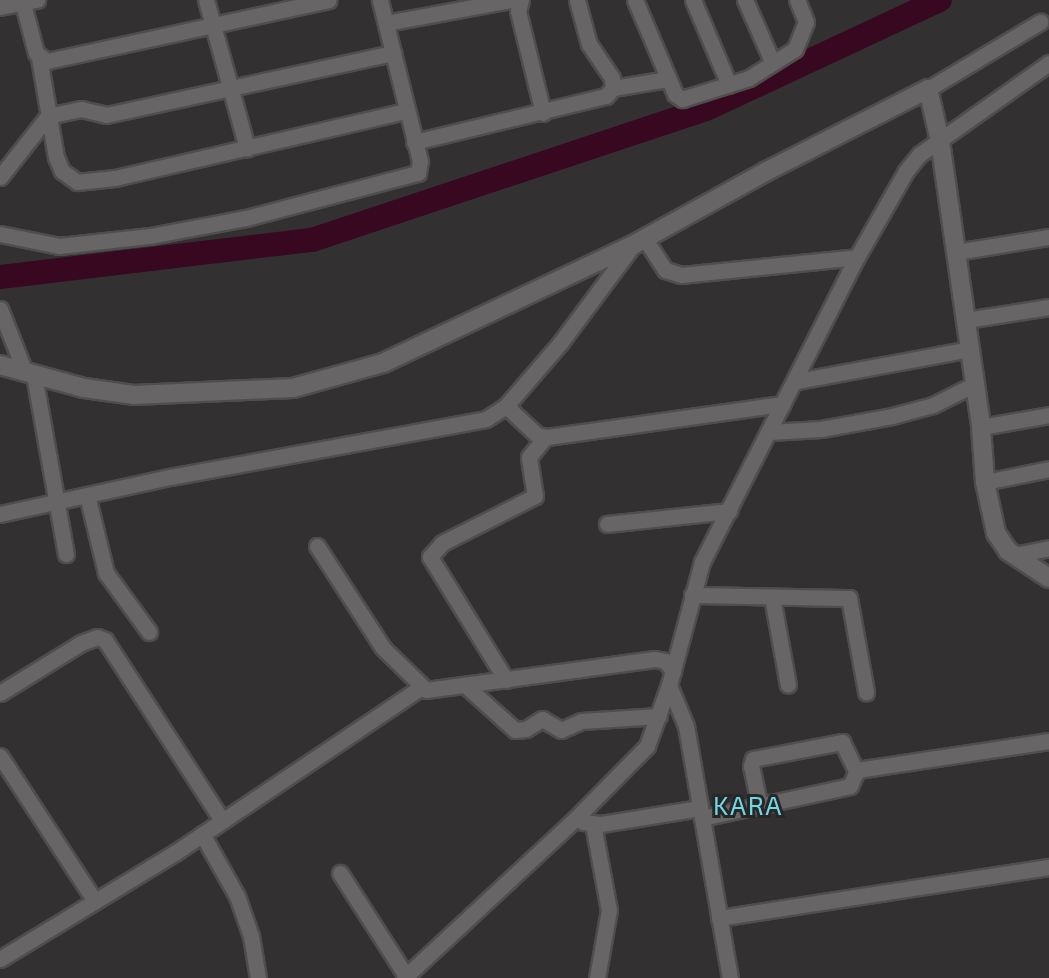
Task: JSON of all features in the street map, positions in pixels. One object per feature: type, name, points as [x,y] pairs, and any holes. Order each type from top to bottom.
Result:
[{"type":"street","points":[[206,0],[247,148]]},
{"type":"street","points":[[39,58],[51,61],[328,0]]},
{"type":"street","points":[[0,234],[59,246],[75,246],[185,231],[246,218],[418,173],[421,166],[405,111],[380,0]]},
{"type":"street","points":[[386,23],[455,4],[511,0]]},
{"type":"street","points":[[521,0],[518,11],[543,113]]},
{"type":"street","points":[[577,0],[589,44],[610,73],[613,88]]},
{"type":"street","points":[[635,0],[668,79],[680,99],[749,78],[795,50],[802,39],[806,18],[797,0]]},
{"type":"street","points":[[693,0],[729,85]]},
{"type":"street","points":[[745,0],[772,62]]},
{"type":"street","points":[[0,7],[27,1],[48,116],[62,171],[77,182],[115,178],[405,111]]},
{"type":"street","points":[[0,365],[84,388],[134,395],[293,388],[383,363],[639,242],[765,172],[928,89],[1040,22]]},
{"type":"street","points":[[0,177],[48,116],[81,109],[103,115],[393,53]]},
{"type":"street","points":[[340,873],[405,977],[575,819],[643,752],[671,678],[700,566],[797,381],[857,257],[911,164],[1049,63]]},
{"type":"street","points":[[414,142],[591,102],[606,96],[613,88],[668,79]]},
{"type":"street","points":[[928,89],[940,141],[981,427],[985,482],[996,533],[1003,546],[1049,578]]},
{"type":"street","points":[[956,252],[1049,237]]},
{"type":"street","points":[[639,242],[665,270],[681,275],[857,257]]},
{"type":"street","points":[[0,514],[87,495],[478,421],[506,406],[561,342],[639,242]]},
{"type":"street","points":[[966,320],[1049,307]]},
{"type":"street","points":[[0,309],[29,373],[66,554]]},
{"type":"street","points":[[797,381],[970,349]]},
{"type":"street","points":[[769,432],[830,428],[892,416],[933,405],[975,384]]},
{"type":"street","points":[[506,406],[537,435],[545,437],[783,404]]},
{"type":"street","points":[[981,427],[1049,415]]},
{"type":"street","points":[[506,680],[430,557],[442,543],[535,496],[529,457],[545,437]]},
{"type":"street","points":[[985,482],[1049,469]]},
{"type":"street","points":[[87,495],[106,573],[148,632]]},
{"type":"street","points":[[607,524],[729,511]]},
{"type":"street","points":[[316,546],[383,648],[420,688],[435,691],[655,659],[666,660],[682,710],[730,978]]},
{"type":"street","points":[[1014,555],[1049,548]]},
{"type":"street","points":[[692,595],[849,598],[866,692]]},
{"type":"street","points":[[772,597],[788,685]]},
{"type":"street","points":[[0,693],[81,643],[97,636],[105,640],[222,820]]},
{"type":"street","points":[[466,686],[515,730],[526,729],[542,719],[561,730],[580,721],[658,716]]},
{"type":"street","points":[[0,959],[202,834],[420,688]]},
{"type":"street","points":[[856,771],[1049,741]]},
{"type":"street","points":[[575,819],[593,824],[701,813],[759,803],[852,786],[856,771],[842,742],[753,759],[751,766],[759,803]]},
{"type":"street","points":[[0,756],[94,901]]},
{"type":"street","points":[[593,824],[609,910],[597,978]]},
{"type":"street","points":[[202,834],[237,896],[251,936],[258,978]]},
{"type":"street","points":[[719,918],[1049,867]]},
{"type":"waterway","points":[[0,277],[312,240],[706,109],[940,0]]},
{"type":"district","name":"KARA","points":[[748,805]]}]
